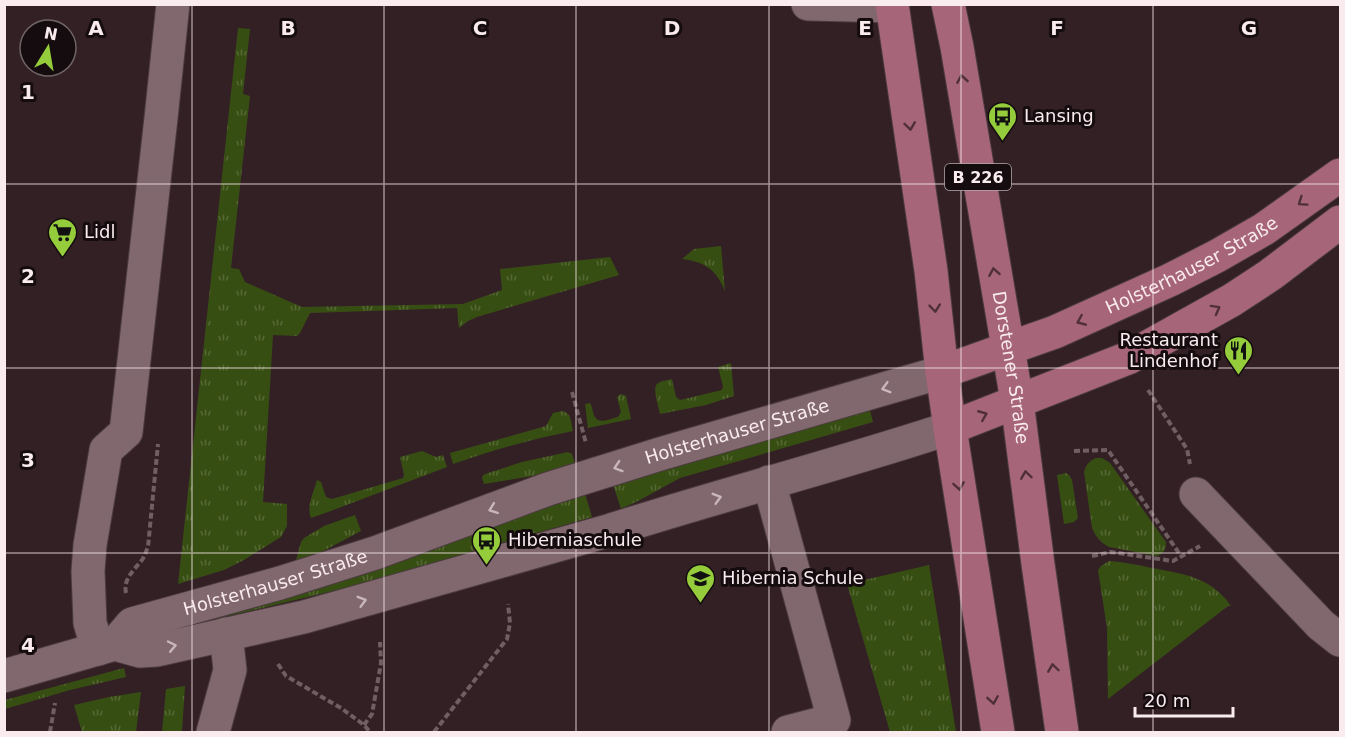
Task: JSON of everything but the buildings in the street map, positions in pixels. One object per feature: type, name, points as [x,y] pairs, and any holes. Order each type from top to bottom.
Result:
[{"type":"main road","name":"Dorstener Straße","points":[[948,4],[1017,401],[1062,732]]},
{"type":"main road","name":"B 226","points":[[892,5],[931,271],[950,428],[998,732]]},
{"type":"main road","name":"Holsterhauser Straße","points":[[942,372],[1008,350],[1092,317],[1217,256],[1264,229],[1341,175]]},
{"type":"main road","name":"Holsterhauser Straße","points":[[950,428],[1138,353],[1233,300],[1341,222]]},
{"type":"street","points":[[107,646],[90,623],[88,571],[90,545],[106,450],[126,432],[173,4]]},
{"type":"street","points":[[808,4],[892,5]]},
{"type":"street","name":"Holsterhauser Straße","points":[[107,646],[132,624],[280,583],[375,553],[548,489],[660,453],[942,372]]},
{"type":"street","name":"Holsterhauser Straße","points":[[4,675],[107,646],[140,651],[157,650],[304,618],[897,446],[950,428]]},
{"type":"street","points":[[770,482],[834,720],[788,732]]},
{"type":"street","points":[[1196,494],[1321,625],[1341,639]]},
{"type":"street","points":[[213,732],[230,670],[226,634]]},
{"type":"path","points":[[1148,390],[1187,449],[1196,494]]},
{"type":"path","points":[[572,392],[587,448]]},
{"type":"path","points":[[1074,451],[1108,450],[1181,556]]},
{"type":"path","points":[[1092,556],[1111,552],[1173,561],[1231,530]]},
{"type":"path","points":[[434,732],[441,726],[507,639],[510,623],[508,604]]},
{"type":"path","points":[[364,725],[372,714],[381,663],[380,642]]},
{"type":"path","points":[[278,664],[286,676],[341,708],[370,732]]},
{"type":"path","points":[[50,732],[55,703]]},
{"type":"green space","points":[[238,28],[250,29],[243,94],[250,96],[231,268],[239,269],[245,282],[302,307],[463,304],[502,290],[500,269],[610,257],[619,275],[477,317],[459,328],[457,308],[310,313],[297,336],[273,335],[263,502],[287,504],[287,526],[281,537],[244,560],[224,570],[178,584]]},
{"type":"green space","points":[[721,246],[725,291],[718,277],[709,268],[697,262],[682,259],[694,249]]},
{"type":"green space","points":[[731,363],[734,396],[706,405],[660,414],[655,390],[658,383],[672,379],[676,397],[680,400],[722,390],[718,367]]},
{"type":"green space","points":[[621,394],[626,396],[631,419],[588,428],[585,404],[590,403],[599,421],[609,420],[618,417],[621,412],[617,397]]},
{"type":"green space","points":[[869,407],[873,422],[680,478],[621,509],[612,481]]},
{"type":"green space","points":[[563,411],[570,417],[573,431],[513,445],[453,464],[450,453],[546,426],[553,413]]},
{"type":"green space","points":[[422,451],[436,457],[443,455],[447,467],[311,518],[310,504],[317,480],[321,482],[326,497],[332,499],[403,478],[400,457]]},
{"type":"green space","points":[[568,452],[572,454],[575,464],[551,473],[484,484],[483,475],[488,473],[522,462]]},
{"type":"green space","points":[[1102,458],[1110,463],[1166,542],[1161,554],[1157,556],[1109,547],[1097,537],[1092,528],[1084,472],[1091,460]]},
{"type":"green space","points":[[1066,473],[1072,480],[1078,518],[1074,522],[1064,524],[1057,475]]},
{"type":"green space","points":[[584,490],[592,517],[349,587],[192,624]]},
{"type":"green space","points":[[355,515],[361,531],[297,565],[296,560],[304,538],[324,526]]},
{"type":"green space","points":[[1109,561],[1175,572],[1196,578],[1215,589],[1231,606],[1228,606],[1108,699],[1107,628],[1098,570]]},
{"type":"green space","points":[[929,565],[956,732],[890,732],[847,584]]},
{"type":"green space","points":[[124,668],[126,677],[5,709],[5,700]]},
{"type":"green space","points":[[185,686],[182,732],[162,732],[166,689]]},
{"type":"green space","points":[[141,692],[136,732],[82,732],[74,705]]},
{"type":"place","name":"Lansing","points":[[1003,142]]},
{"type":"place","name":"Lidl","points":[[63,258]]},
{"type":"place","name":"Restaurant Lindenhof","points":[[1239,376]]},
{"type":"place","name":"Hiberniaschule","points":[[487,566]]},
{"type":"place","name":"Hibernia Schule","points":[[701,604]]}]
